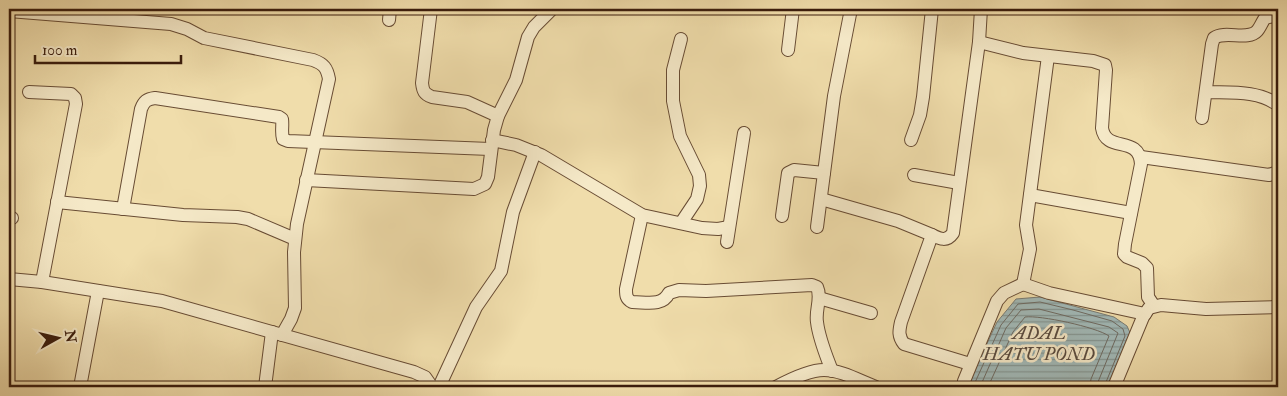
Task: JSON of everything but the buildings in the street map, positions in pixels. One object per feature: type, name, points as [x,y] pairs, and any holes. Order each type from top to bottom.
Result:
[{"type":"street","points":[[431,9],[422,83],[423,91],[426,95],[432,97],[474,104],[498,116]]},
{"type":"street","points":[[306,180],[474,189],[485,184],[498,116],[516,80],[528,37],[534,27],[552,9]]},
{"type":"street","points":[[788,50],[793,9]]},
{"type":"street","points":[[817,227],[834,96],[851,9]]},
{"type":"street","points":[[911,140],[920,115],[923,97],[932,9]]},
{"type":"street","points":[[821,200],[898,221],[940,239],[950,237],[953,233],[960,183],[979,42],[981,9]]},
{"type":"street","points":[[9,11],[57,12],[171,24],[187,29],[204,38],[313,60],[328,68],[330,79],[306,180],[295,239],[294,308],[291,320],[277,333],[266,387]]},
{"type":"street","points":[[1202,118],[1214,38],[1221,35],[1250,35],[1255,33],[1265,18],[1273,13]]},
{"type":"street","points":[[680,223],[697,199],[700,186],[699,175],[680,136],[673,101],[672,70],[681,39]]},
{"type":"street","points":[[979,42],[1023,53],[1092,61],[1104,65],[1106,70],[1103,135],[1108,140],[1135,149],[1141,157],[1142,164],[1124,254],[1142,263],[1147,268],[1150,310],[1114,387]]},
{"type":"street","points":[[1023,284],[1030,249],[1026,225],[1048,56]]},
{"type":"street","points":[[29,92],[72,94],[76,104],[42,282]]},
{"type":"street","points":[[1206,92],[1257,95],[1272,100],[1278,106]]},
{"type":"street","points":[[123,209],[141,109],[144,102],[155,98],[279,117],[283,123],[283,139],[288,141],[316,143],[516,144],[534,152],[642,215],[710,228],[729,227]]},
{"type":"street","points":[[727,242],[744,133]]},
{"type":"street","points":[[439,387],[476,308],[502,271],[513,212],[534,152]]},
{"type":"street","points":[[1141,157],[1269,175],[1278,172]]},
{"type":"street","points":[[782,216],[788,173],[794,170],[824,173]]},
{"type":"street","points":[[914,175],[960,183]]},
{"type":"street","points":[[1030,195],[1131,213]]},
{"type":"street","points":[[57,202],[183,215],[237,217],[248,219],[295,239]]},
{"type":"street","points":[[642,215],[626,289],[628,300],[632,302],[662,302],[669,293],[679,290],[706,291],[812,285],[817,287],[819,292],[816,313],[817,324],[819,336],[832,372]]},
{"type":"street","points":[[932,235],[900,322],[898,333],[904,344],[970,364]]},
{"type":"street","points":[[9,279],[42,282],[162,301],[414,372],[424,378],[432,387]]},
{"type":"street","points":[[963,387],[970,364],[997,302],[1004,293],[1023,284],[1049,293],[1150,310],[1167,305],[1206,309],[1278,307]]},
{"type":"street","points":[[80,387],[98,291]]},
{"type":"street","points":[[819,298],[871,313]]},
{"type":"street","points":[[776,387],[813,372],[824,370],[876,387]]},
{"type":"water","name":"ADAL HATU POND","points":[[1040,297],[1114,317],[1127,326],[1131,335],[1108,387],[967,387],[997,322],[1016,299]]}]
